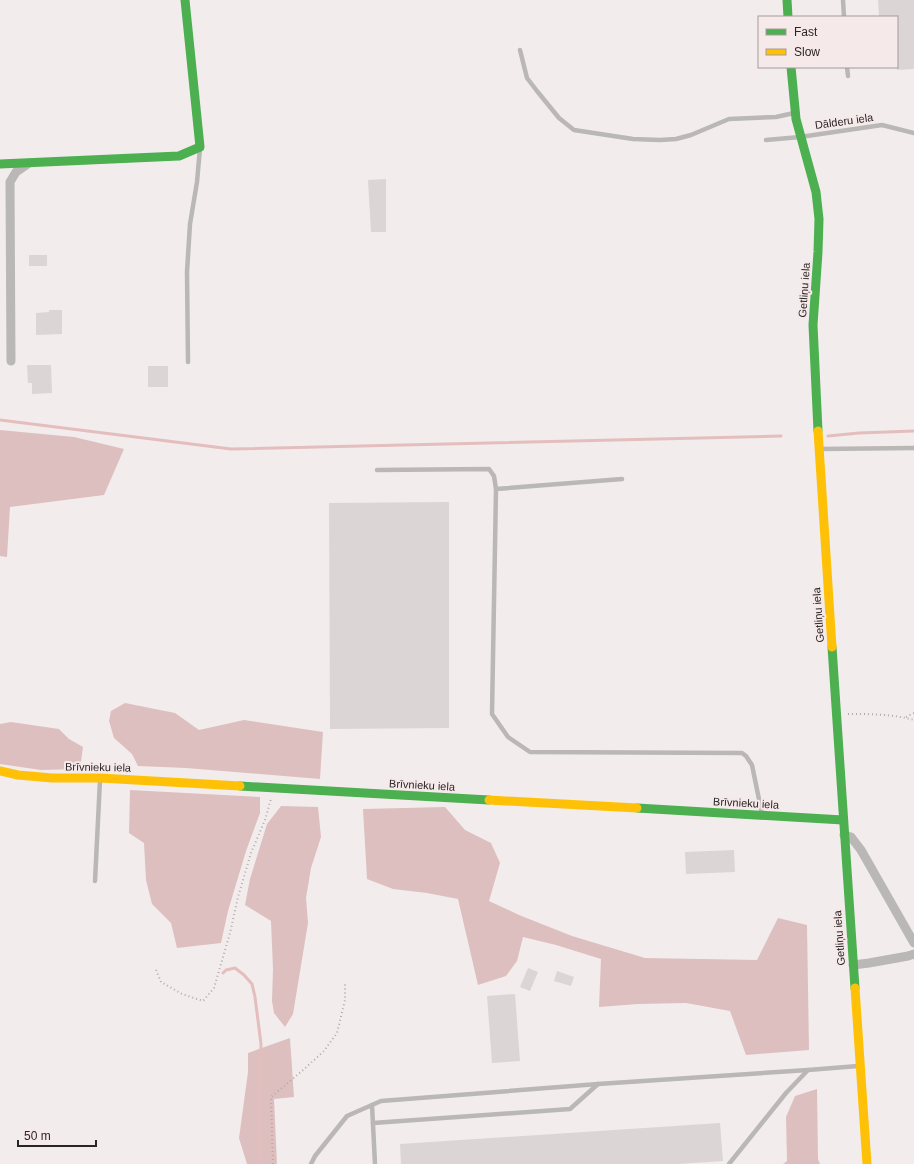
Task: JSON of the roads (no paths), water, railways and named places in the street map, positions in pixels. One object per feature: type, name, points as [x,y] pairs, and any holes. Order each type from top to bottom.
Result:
[{"type":"street","points":[[0,164],[179,156],[200,147],[185,0]]},
{"type":"street","points":[[787,0],[788,16]]},
{"type":"street","name":"Getliņu iela","points":[[791,68],[795,112],[800,137],[816,192],[819,219],[814,325],[819,449],[867,1164]]},
{"type":"street","points":[[11,361],[10,182],[16,172],[30,162]]},
{"type":"street","name":"Brīvnieku iela","points":[[0,771],[18,775],[52,778],[100,778],[843,820]]},
{"type":"street","points":[[844,835],[851,837],[861,850],[914,943]]},
{"type":"street","points":[[853,965],[914,954]]},
{"type":"lane","points":[[843,0],[844,16]]},
{"type":"lane","points":[[520,50],[528,78],[536,91],[559,118],[574,130],[633,139],[676,139],[691,135],[729,119],[776,117],[795,112]]},
{"type":"lane","points":[[847,68],[848,76]]},
{"type":"lane","name":"Dālderu iela","points":[[766,140],[800,137],[882,125],[914,133]]},
{"type":"lane","points":[[188,362],[187,272],[190,224],[197,182],[200,147]]},
{"type":"lane","points":[[819,449],[914,448]]},
{"type":"lane","points":[[377,470],[489,470],[494,476],[496,489],[492,714],[508,737],[530,752],[742,753],[752,765],[762,816]]},
{"type":"lane","points":[[496,489],[622,479]]},
{"type":"lane","points":[[95,881],[100,778]]},
{"type":"lane","points":[[311,1164],[315,1156],[347,1116],[381,1101],[860,1066]]},
{"type":"lane","points":[[729,1164],[786,1093],[808,1070]]},
{"type":"lane","points":[[373,1123],[570,1109],[598,1084]]},
{"type":"lane","points":[[372,1105],[375,1164]]},
{"type":"waterway","points":[[0,420],[231,449],[781,436]]},
{"type":"waterway","points":[[828,436],[914,431]]},
{"type":"waterway","points":[[223,973],[226,970],[235,968],[252,984],[255,997],[261,1044],[260,1164]]}]
